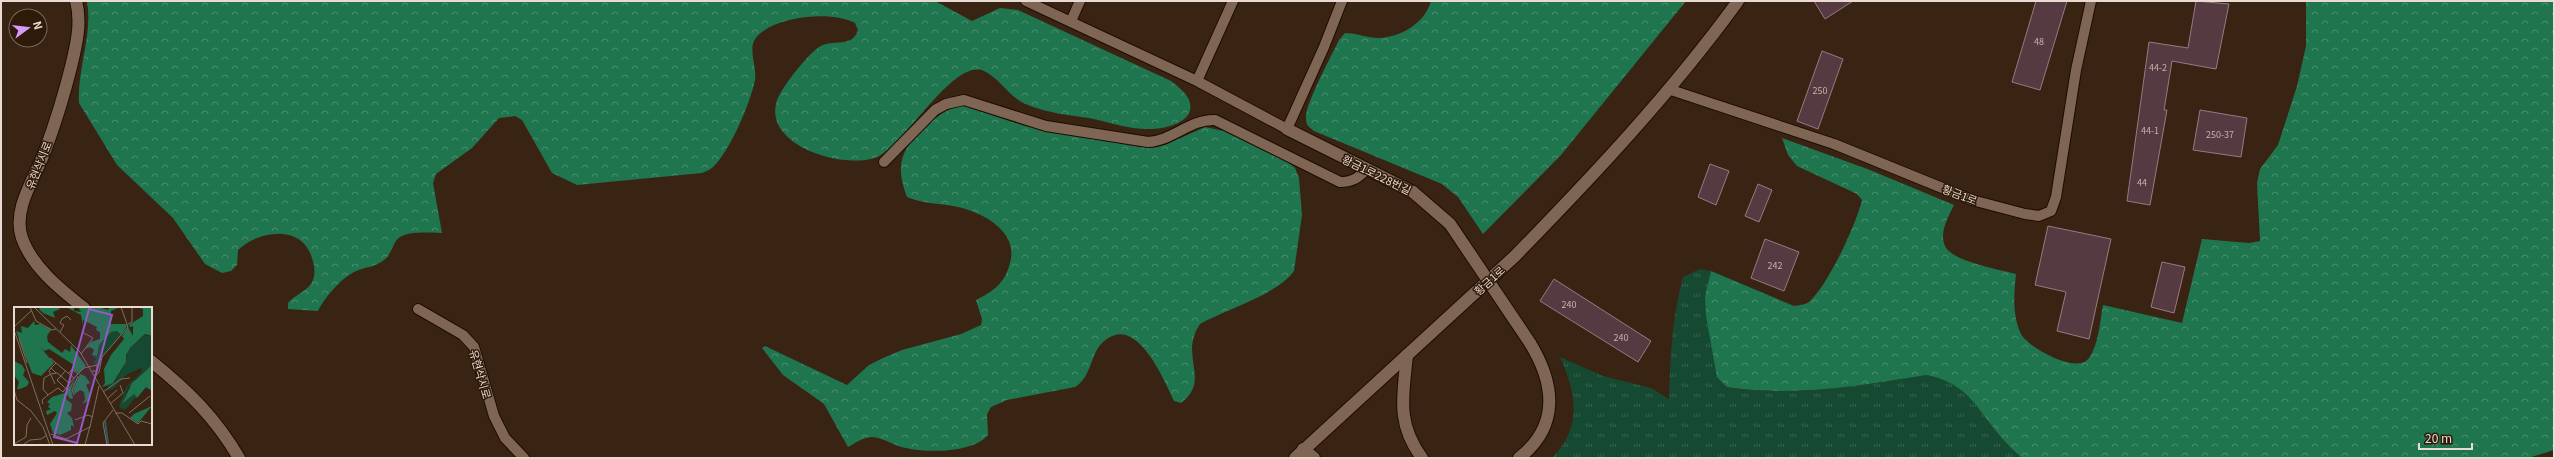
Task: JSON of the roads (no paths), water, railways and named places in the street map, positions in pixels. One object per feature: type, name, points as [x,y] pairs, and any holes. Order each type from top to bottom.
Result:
[{"type":"street","name":"유현삭시로","points":[[76,1],[78,10],[77,40],[67,82],[44,152],[22,204],[19,222],[22,238],[32,256],[58,288],[83,307]]},
{"type":"street","name":"황금1로","points":[[1299,454],[1521,250],[1575,194],[1698,54],[1738,1]]},
{"type":"street","name":"황금1로228번길","points":[[1287,129],[1413,192],[1450,224],[1530,343],[1547,375],[1550,396],[1549,414],[1542,432],[1533,445],[1519,458]]},
{"type":"street","points":[[1407,355],[1402,414],[1405,429],[1412,444],[1422,458]]},
{"type":"street","points":[[152,362],[195,398],[212,416],[239,458]]},
{"type":"street","points":[[1299,454],[1314,458]]},
{"type":"lane","name":"황금1로228번길","points":[[1026,1],[1197,81],[1287,129]]},
{"type":"lane","points":[[1071,21],[1080,1]]},
{"type":"lane","points":[[1197,81],[1233,1]]},
{"type":"lane","points":[[1287,129],[1324,47],[1342,1]]},
{"type":"lane","name":"황금1로","points":[[1668,88],[1834,144],[1972,200],[2039,216],[2051,211],[2056,197],[2076,70],[2091,1]]},
{"type":"lane","points":[[884,162],[935,110],[946,104],[964,100],[1046,126],[1148,142],[1164,138],[1198,122],[1215,120],[1340,182],[1349,182],[1367,169]]},
{"type":"lane","name":"유현삭시로","points":[[418,309],[463,335],[474,347],[494,416],[505,438],[524,458]]}]
